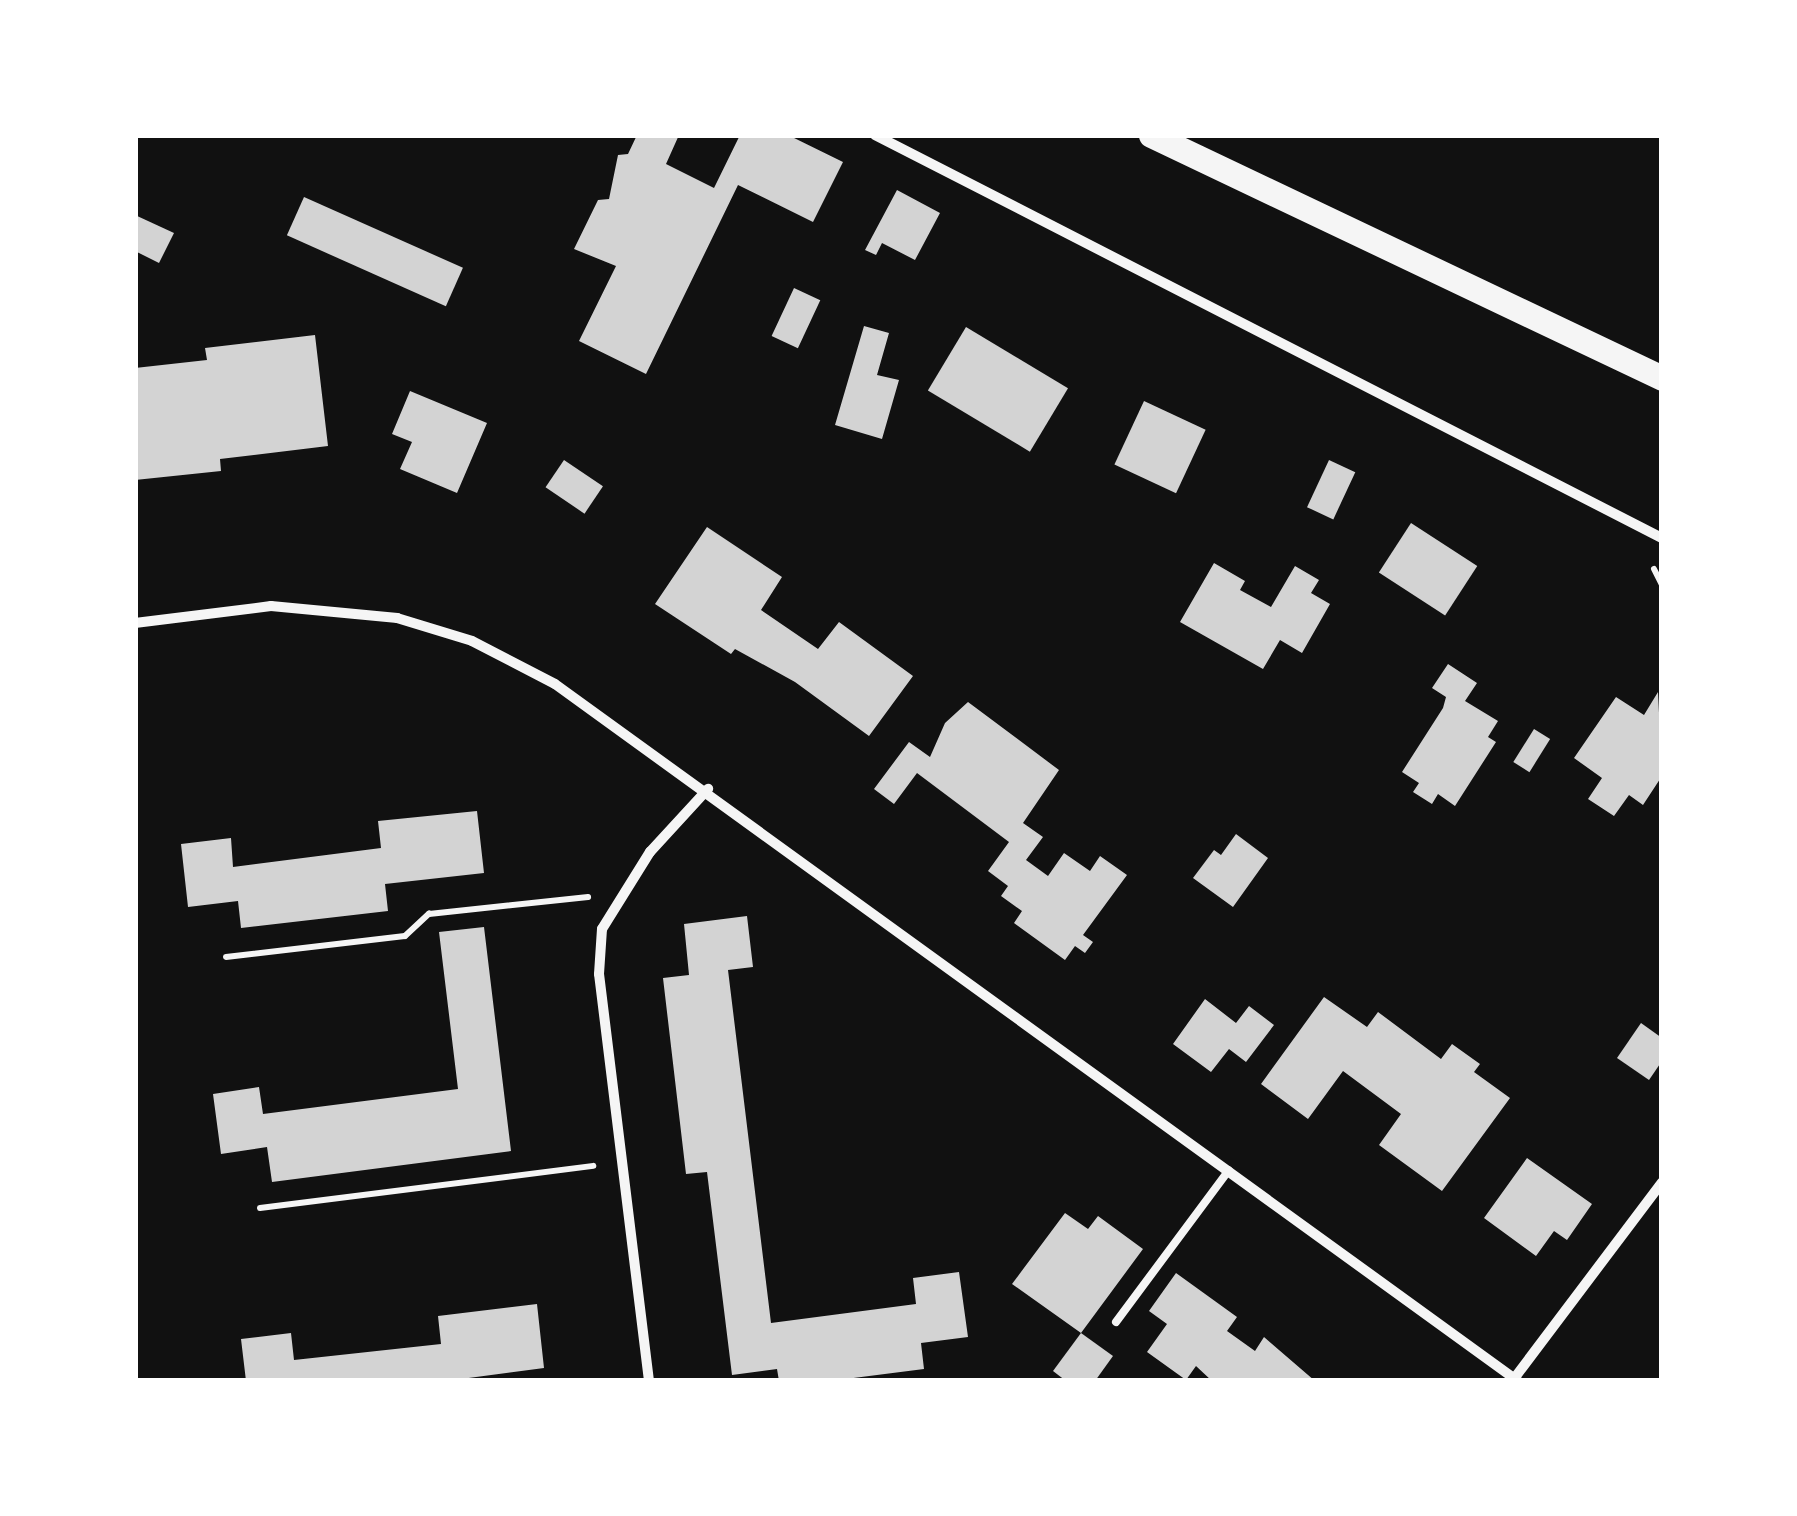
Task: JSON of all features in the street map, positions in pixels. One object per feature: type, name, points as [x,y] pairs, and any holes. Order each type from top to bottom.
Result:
[{"type":"main road","points":[[1151,135],[1662,378]]},
{"type":"street","points":[[876,135],[1662,538]]},
{"type":"street","points":[[135,623],[272,606],[397,618],[472,641],[554,684],[708,789],[1515,1380],[1662,1182]]},
{"type":"street","points":[[649,1381],[599,974],[602,929],[619,893],[708,789]]},
{"type":"lane","points":[[1116,1322],[1229,1170]]},
{"type":"path","points":[[226,956],[405,936],[428,914],[619,893]]},
{"type":"path","points":[[260,1208],[624,1162]]},
{"type":"building","points":[[637,135],[679,135],[666,164],[714,188],[740,135],[788,135],[843,162],[813,222],[738,185],[646,374],[579,341],[616,266],[574,249],[598,200],[609,199],[618,155],[628,154]]},
{"type":"building","points":[[897,190],[940,213],[915,260],[882,243],[876,255],[865,250]]},
{"type":"building","points":[[304,197],[463,268],[446,306],[287,235]]},
{"type":"building","points":[[135,215],[174,233],[159,263],[135,251]]},
{"type":"building","points":[[794,288],[820,300],[798,348],[772,336]]},
{"type":"building","points":[[864,326],[889,333],[877,375],[899,380],[882,439],[835,425]]},
{"type":"building","points":[[966,327],[1068,388],[1030,452],[928,390]]},
{"type":"building","points":[[315,335],[328,446],[220,459],[221,471],[135,480],[135,368],[207,360],[205,348]]},
{"type":"building","points":[[410,391],[487,423],[457,493],[400,469],[412,442],[392,434]]},
{"type":"building","points":[[1144,401],[1206,430],[1176,493],[1114,464]]},
{"type":"building","points":[[564,460],[603,486],[585,514],[546,487]]},
{"type":"building","points":[[1329,460],[1355,472],[1333,519],[1307,507]]},
{"type":"building","points":[[1411,523],[1477,566],[1445,616],[1379,572]]},
{"type":"building","points":[[707,527],[782,577],[761,610],[818,649],[839,622],[913,676],[869,736],[795,682],[735,649],[731,654],[655,604]]},
{"type":"building","points":[[1214,563],[1245,581],[1240,590],[1271,607],[1295,566],[1319,580],[1311,593],[1330,604],[1302,653],[1280,640],[1263,669],[1180,622]]},
{"type":"building","points":[[1448,664],[1477,683],[1465,701],[1498,721],[1488,737],[1496,742],[1455,806],[1438,794],[1432,804],[1413,792],[1419,783],[1402,772],[1443,708],[1446,697],[1432,688]]},
{"type":"building","points":[[1658,692],[1662,776],[1643,805],[1629,795],[1614,816],[1588,799],[1602,778],[1574,758],[1616,697],[1644,715]]},
{"type":"building","points":[[968,702],[1059,770],[1023,823],[1043,837],[1026,860],[1048,876],[1064,853],[1090,871],[1100,856],[1127,875],[1083,935],[1093,942],[1085,953],[1075,946],[1065,960],[1014,923],[1022,911],[1001,896],[1008,886],[988,871],[1009,842],[917,773],[894,804],[874,789],[909,742],[930,757],[945,723]]},
{"type":"building","points":[[1534,729],[1550,739],[1529,772],[1513,762]]},
{"type":"building","points":[[477,811],[484,873],[385,884],[388,911],[241,928],[238,901],[188,907],[181,844],[231,838],[233,867],[381,848],[378,821]]},
{"type":"building","points":[[1236,834],[1268,858],[1233,907],[1193,878],[1214,850],[1221,855]]},
{"type":"building","points":[[747,916],[753,967],[728,970],[771,1323],[916,1304],[913,1278],[959,1272],[968,1337],[921,1343],[924,1369],[830,1381],[779,1381],[777,1369],[732,1375],[707,1172],[686,1174],[663,978],[689,975],[684,924]]},
{"type":"building","points":[[484,927],[511,1151],[272,1182],[267,1147],[221,1154],[213,1094],[259,1087],[263,1114],[458,1089],[439,932]]},
{"type":"building","points":[[1324,997],[1367,1027],[1378,1012],[1441,1059],[1452,1044],[1480,1064],[1474,1072],[1510,1098],[1442,1191],[1379,1145],[1401,1114],[1343,1071],[1308,1119],[1261,1084]]},
{"type":"building","points":[[1205,999],[1236,1023],[1249,1006],[1274,1025],[1246,1062],[1229,1049],[1211,1072],[1173,1044]]},
{"type":"building","points":[[1641,1023],[1662,1038],[1662,1061],[1649,1080],[1617,1058]]},
{"type":"building","points":[[1527,1158],[1592,1204],[1567,1240],[1554,1231],[1536,1256],[1484,1218]]},
{"type":"building","points":[[1065,1213],[1088,1229],[1098,1216],[1143,1249],[1081,1333],[1012,1284]]},
{"type":"building","points":[[1176,1273],[1237,1317],[1227,1331],[1255,1351],[1264,1337],[1315,1381],[1212,1381],[1196,1366],[1186,1380],[1147,1352],[1167,1324],[1149,1311]]},
{"type":"building","points":[[537,1304],[544,1368],[446,1381],[246,1381],[241,1339],[291,1333],[294,1360],[441,1344],[438,1316]]},
{"type":"building","points":[[1081,1333],[1113,1356],[1095,1381],[1066,1381],[1053,1371]]}]
